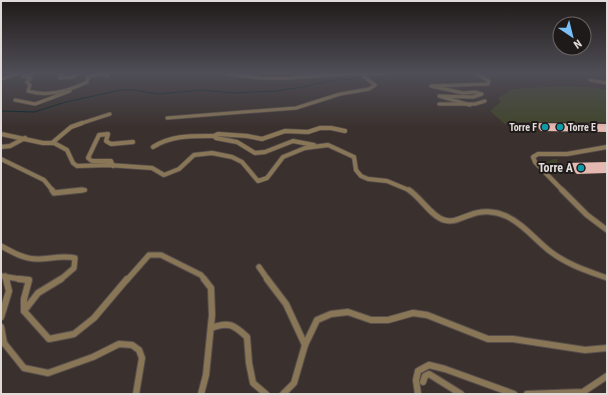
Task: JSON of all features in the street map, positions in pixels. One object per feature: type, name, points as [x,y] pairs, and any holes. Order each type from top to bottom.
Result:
[{"type":"street","points":[[31,91],[35,94],[56,91]]},
{"type":"street","points":[[15,100],[31,104],[39,103],[68,91]]},
{"type":"street","points":[[167,118],[296,108],[340,94],[361,91]]},
{"type":"street","points":[[460,91],[476,92],[482,94],[473,97],[439,96],[470,105]]},
{"type":"street","points":[[439,104],[470,105],[485,101]]},
{"type":"street","points":[[52,143],[70,127],[110,114]]},
{"type":"street","points":[[153,146],[164,140],[180,137],[214,136],[218,134],[247,136],[262,139],[285,131],[308,132],[320,128],[331,128],[345,131]]},
{"type":"street","points":[[1,134],[52,143],[67,150],[73,164],[77,166],[152,168],[164,175],[182,168],[193,155],[204,153],[216,154],[234,158],[243,163],[251,175],[258,181],[264,181],[270,177],[273,169],[282,157],[316,145]]},
{"type":"street","points":[[114,166],[114,163],[111,161],[89,160],[88,158],[99,135],[108,134],[106,141],[111,144],[133,142]]},
{"type":"street","points":[[214,136],[216,138],[237,142],[243,147],[256,153],[265,152],[292,141],[316,145],[331,145],[354,157],[355,169],[359,176],[389,182],[406,189],[422,200],[431,212],[440,220],[451,222],[482,212],[496,213],[510,218],[559,257],[578,268],[607,278]]},
{"type":"street","points":[[1,147],[10,146],[25,138]]},
{"type":"street","points":[[607,147],[567,154],[538,154],[533,157],[535,162],[592,221],[607,230]]},
{"type":"street","points":[[1,159],[44,180],[54,192],[61,193],[85,190]]},
{"type":"street","points":[[1,246],[18,256],[37,259],[67,255],[75,258],[74,268],[62,278],[38,293],[24,311]]},
{"type":"street","points":[[3,276],[29,280],[24,299],[24,311],[50,339],[74,334],[94,318],[138,266],[150,255],[161,255],[201,275],[211,288],[212,315],[206,375],[201,394]]},
{"type":"street","points":[[259,267],[286,304],[305,345]]},
{"type":"street","points":[[1,317],[8,297],[10,284],[3,276]]},
{"type":"street","points":[[283,394],[294,383],[305,345],[317,320],[331,314],[348,312],[370,320],[388,320],[413,313],[427,315],[488,339],[513,339],[585,350],[607,348]]},
{"type":"street","points":[[210,328],[223,323],[235,325],[247,336],[249,363],[253,383],[266,394]]},
{"type":"street","points":[[1,327],[4,343],[24,368],[48,372],[93,357],[119,344],[132,345],[139,350],[142,358],[136,394]]},
{"type":"street","points":[[418,394],[416,380],[418,371],[429,365],[445,369],[514,394]]},
{"type":"street","points":[[423,382],[425,376],[429,374],[461,394]]},
{"type":"street","points":[[527,394],[583,392],[607,376]]},
{"type":"green space","points":[[509,91],[607,91],[607,122],[506,122],[506,125],[490,111],[501,102],[498,98]]},
{"type":"green space","points":[[557,159],[560,174],[550,174],[544,167],[545,163]]},
{"type":"building","points":[[534,123],[607,124],[607,132],[541,131]]},
{"type":"building","points":[[607,162],[607,173],[577,174],[566,163]]},
{"type":"waterway","points":[[1,111],[34,112],[66,102],[114,91]]},
{"type":"waterway","points":[[143,91],[158,94],[186,91]]},
{"type":"waterway","points":[[217,91],[233,93],[267,91]]},
{"type":"place","name":"Torre F","points":[[545,127]]},
{"type":"place","name":"Torre E","points":[[560,127]]},
{"type":"place","name":"Torre A","points":[[581,168]]}]
